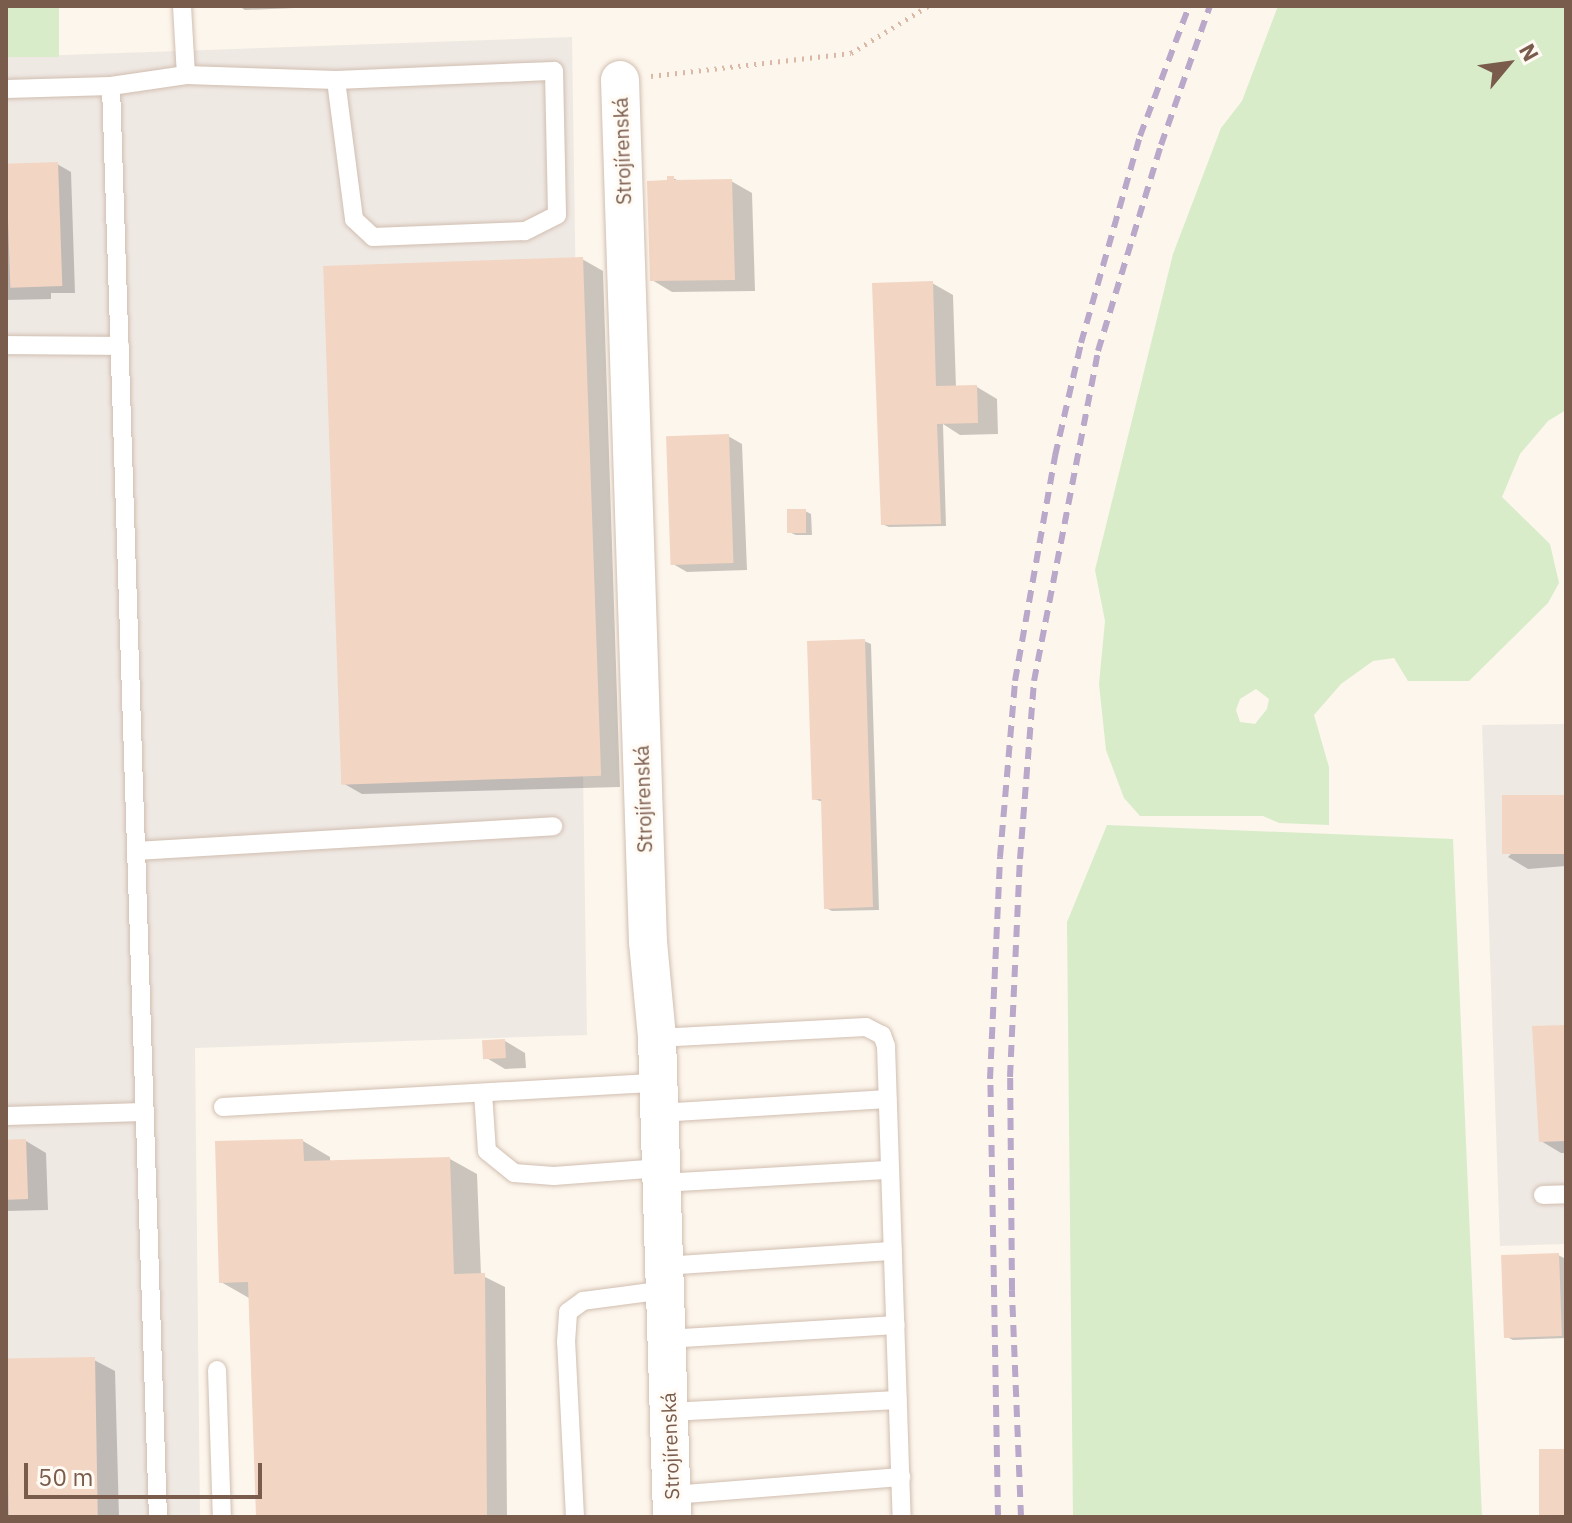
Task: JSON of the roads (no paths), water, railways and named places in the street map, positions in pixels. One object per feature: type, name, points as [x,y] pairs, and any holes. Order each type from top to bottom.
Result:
[{"type":"street","name":"Strojírenská","points":[[620,80],[648,942],[657,1038],[672,1506]]},
{"type":"lane","points":[[182,6],[186,75]]},
{"type":"lane","points":[[6,89],[111,86],[186,75],[336,80],[554,71],[557,215],[525,231],[373,237],[354,219],[336,80]]},
{"type":"lane","points":[[111,86],[158,1517]]},
{"type":"lane","points":[[6,345],[120,346]]},
{"type":"lane","points":[[136,851],[553,826]]},
{"type":"lane","points":[[657,1038],[875,1028],[886,1046],[902,1517]]},
{"type":"lane","points":[[223,1107],[483,1093],[888,1099]]},
{"type":"lane","points":[[483,1093],[487,1151],[514,1173],[554,1176],[890,1170]]},
{"type":"lane","points":[[6,1116],[144,1112]]},
{"type":"lane","points":[[1543,1195],[1566,1194]]},
{"type":"lane","points":[[575,1517],[566,1342],[568,1312],[583,1301],[665,1278],[893,1251]]},
{"type":"lane","points":[[667,1339],[896,1325]]},
{"type":"lane","points":[[217,1370],[222,1517]]},
{"type":"lane","points":[[669,1412],[898,1400]]},
{"type":"lane","points":[[672,1506],[901,1477]]},
{"type":"railway","points":[[998,1517],[990,1079],[1000,857],[1015,681],[1055,456],[1081,343],[1140,136],[1189,6]]},
{"type":"railway","points":[[1021,1517],[1012,1290],[1010,1077],[1020,859],[1034,681],[1098,351],[1161,145],[1210,6]]}]
